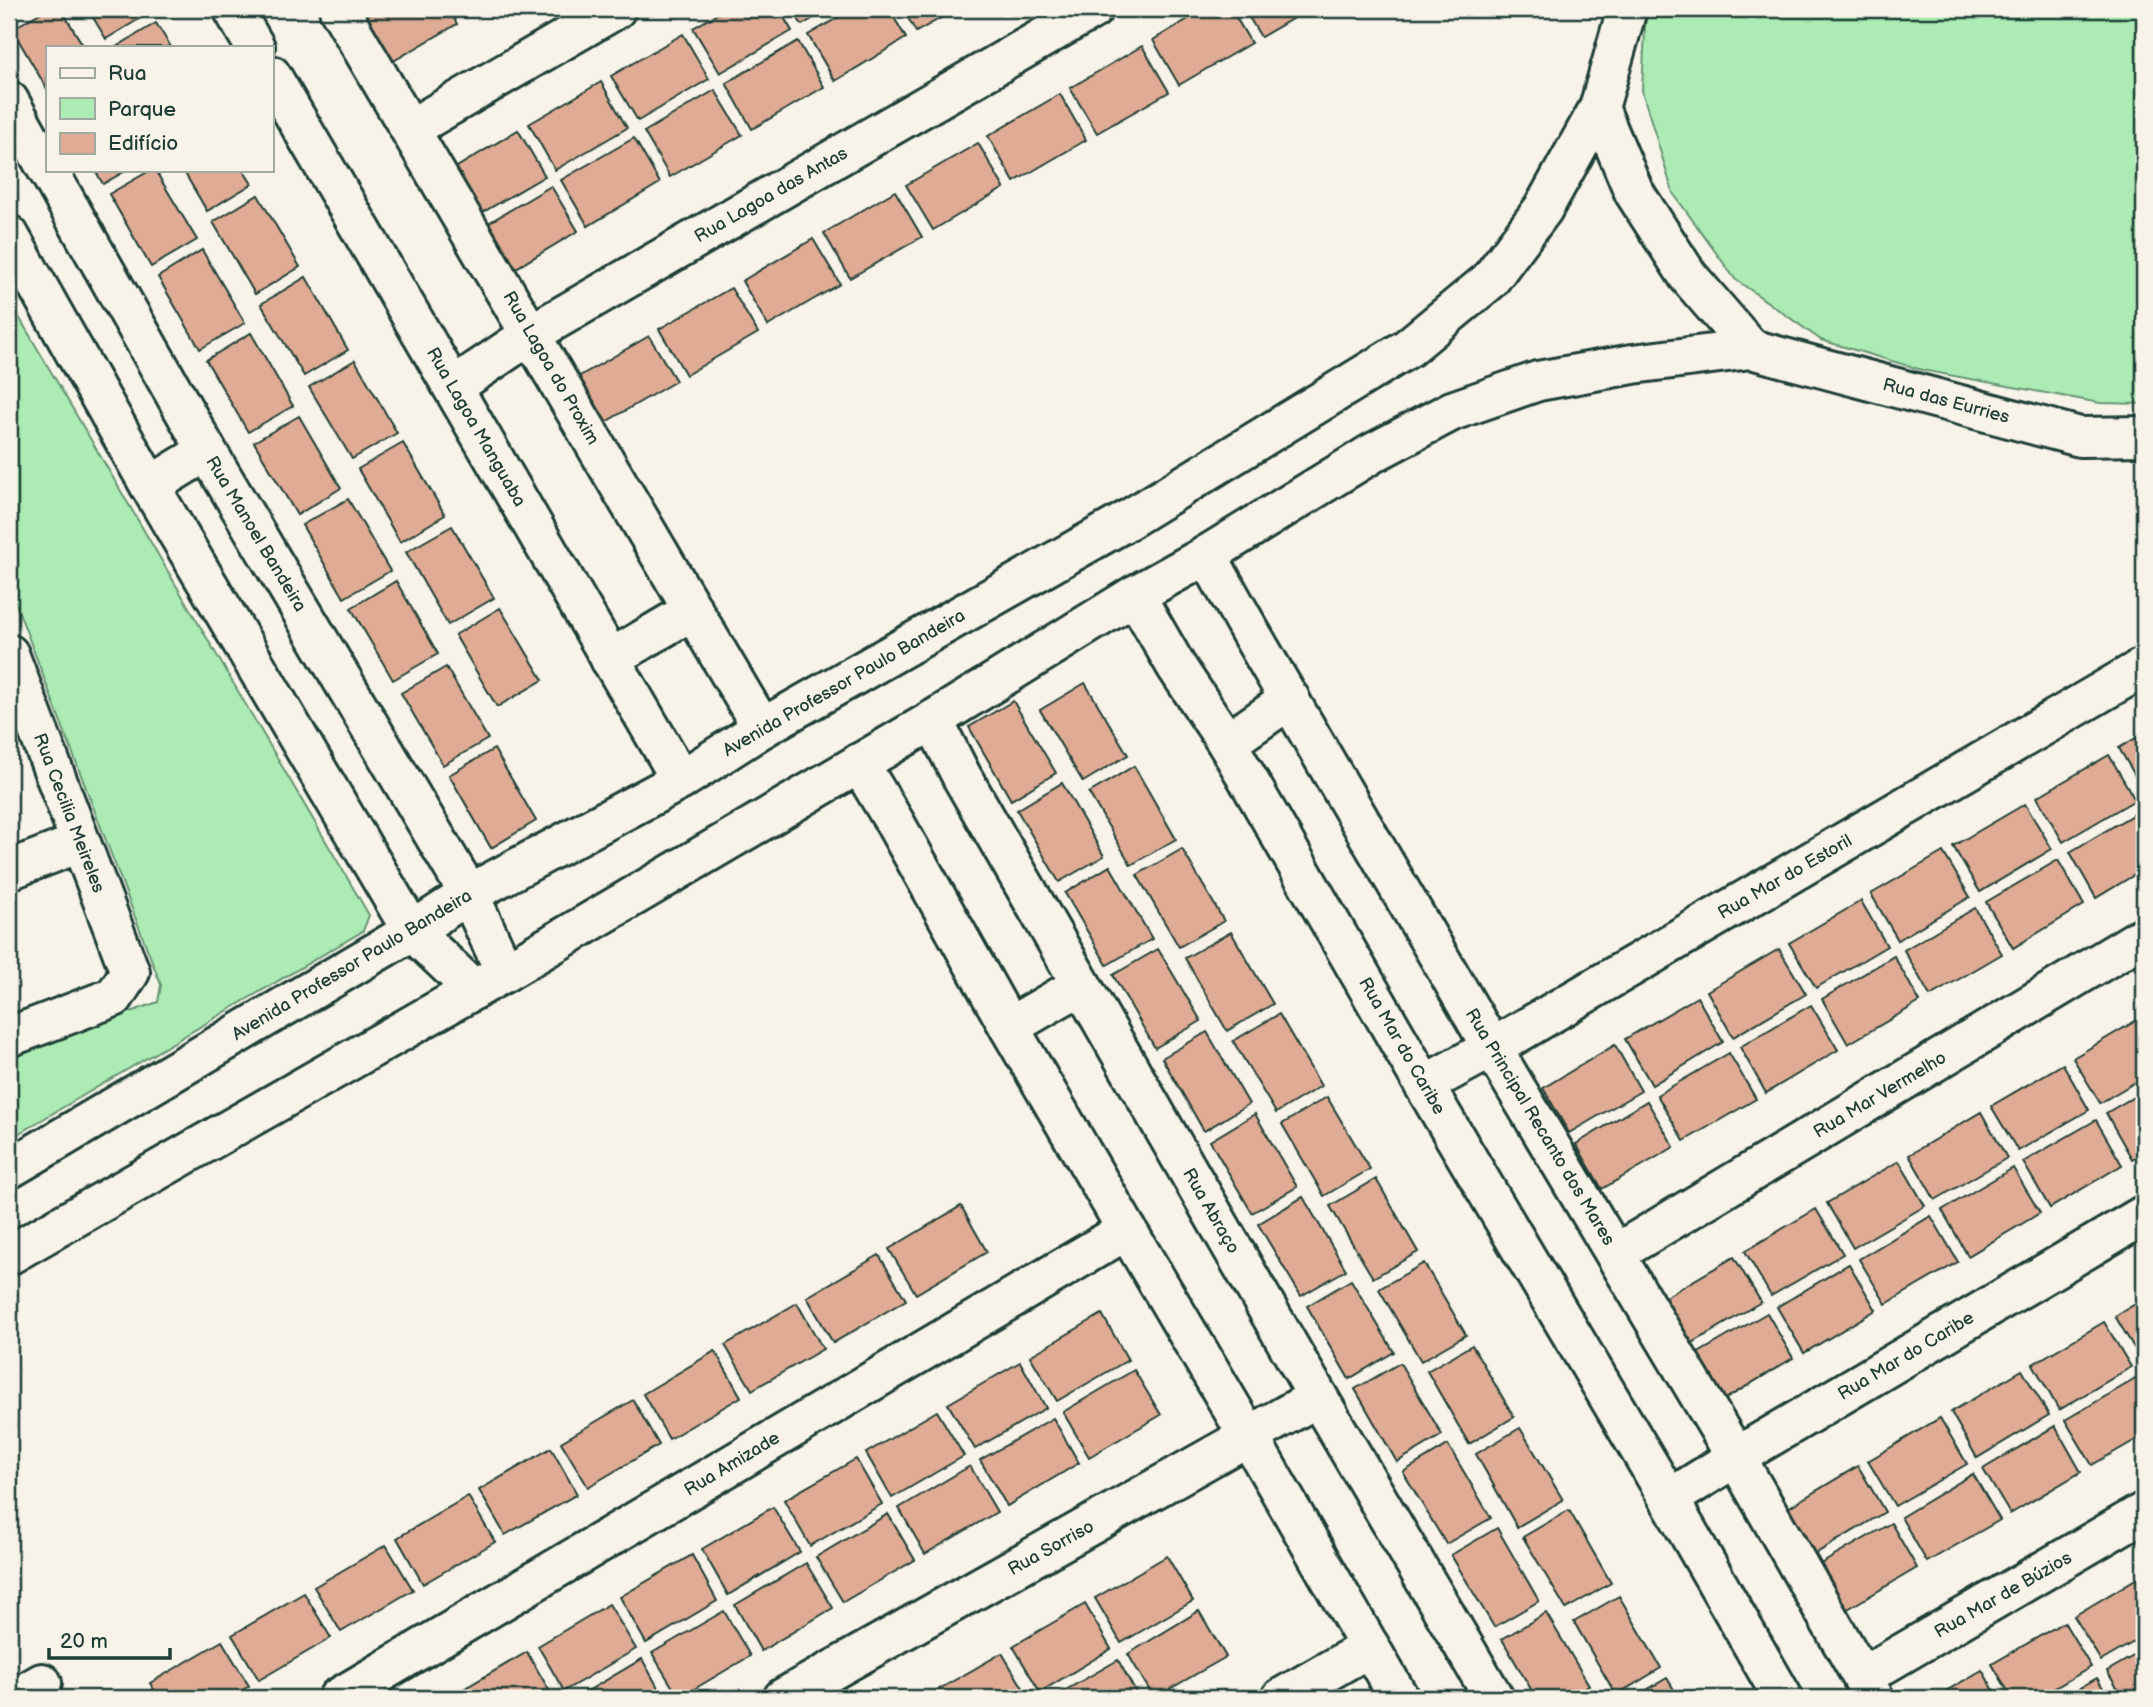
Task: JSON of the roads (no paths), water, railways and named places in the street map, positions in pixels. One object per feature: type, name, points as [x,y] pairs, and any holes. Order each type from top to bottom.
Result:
[{"type":"street","points":[[233,9],[254,46]]},
{"type":"street","name":"Rua Lagoa do Proxim","points":[[339,9],[762,728]]},
{"type":"street","points":[[410,130],[616,9]]},
{"type":"street","name":"Rua Lagoa das Antas","points":[[453,387],[531,334],[1093,9]]},
{"type":"street","name":"Avenida Professor Paulo Bandeira","points":[[9,1168],[412,931],[469,894],[681,780],[762,728],[1121,524],[1408,348],[1489,281],[1543,209],[1599,108],[1627,9]]},
{"type":"street","name":"Rua Lagoa Manguaba","points":[[273,78],[681,780]]},
{"type":"street","name":"Rua Manoel Bandeira","points":[[9,101],[46,167]]},
{"type":"street","points":[[1599,108],[1634,192],[1688,276],[1751,349]]},
{"type":"street","name":"Rua Manoel Bandeira","points":[[49,172],[207,451],[469,894],[490,981]]},
{"type":"street","points":[[9,235],[150,486],[412,931],[490,981]]},
{"type":"street","points":[[9,1255],[490,981],[933,720],[1371,454],[1452,411],[1538,381],[1633,364],[1751,349]]},
{"type":"street","name":"Rua das Eurries","points":[[1751,349],[2080,437],[2144,436]]},
{"type":"street","points":[[150,486],[207,451]]},
{"type":"street","name":"Rua Principal Recanto dos Mares","points":[[1207,555],[1492,1048],[1736,1457],[1868,1688]]},
{"type":"street","name":"Rua Mar do Caribe","points":[[1135,595],[1176,666],[1227,743],[1783,1698]]},
{"type":"street","points":[[610,660],[692,610]]},
{"type":"street","name":"Rua Cecilia Meireles","points":[[9,654],[130,972],[114,997],[9,1037]]},
{"type":"street","name":"Rua Mar do Estoril","points":[[1424,1085],[1492,1048],[2144,667]]},
{"type":"street","points":[[1227,743],[1290,699]]},
{"type":"street","name":"Rua Abraço","points":[[933,720],[962,777],[1081,985],[1494,1698]]},
{"type":"street","points":[[859,763],[895,822],[1009,1027],[1399,1698]]},
{"type":"street","points":[[9,870],[79,843]]},
{"type":"street","name":"Rua Mar Vermelho","points":[[1615,1254],[2144,936]]},
{"type":"street","points":[[1009,1027],[1081,985]]},
{"type":"street","name":"Rua Mar do Caribe","points":[[1669,1499],[2144,1215]]},
{"type":"street","name":"Rua Amizade","points":[[338,1698],[1127,1230]]},
{"type":"street","name":"Rua Sorriso","points":[[783,1698],[1318,1397]]},
{"type":"street","name":"Rua Mar de Búzios","points":[[1868,1688],[2144,1512]]},
{"type":"street","points":[[1281,1698],[1370,1647]]}]
